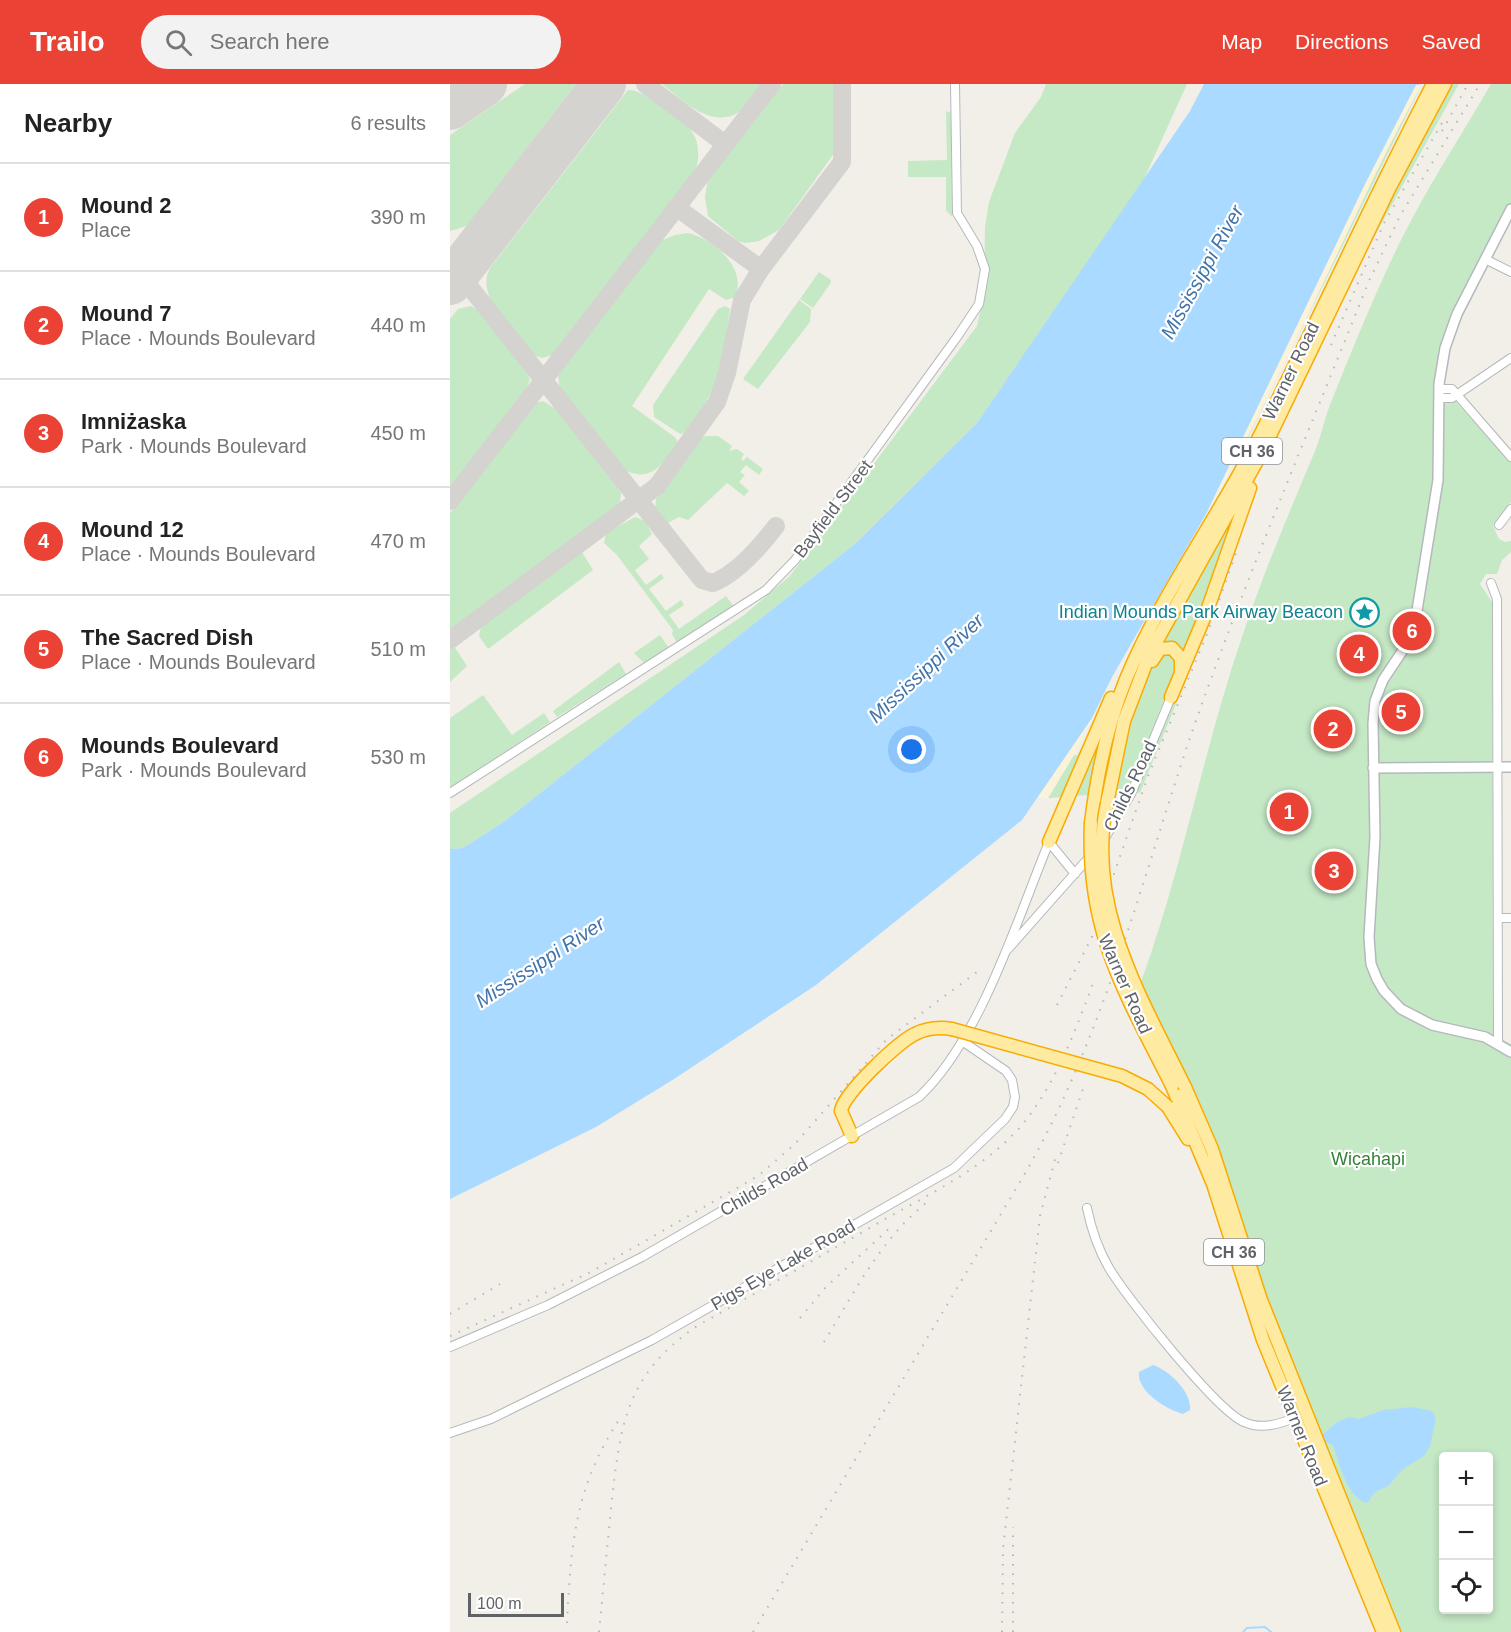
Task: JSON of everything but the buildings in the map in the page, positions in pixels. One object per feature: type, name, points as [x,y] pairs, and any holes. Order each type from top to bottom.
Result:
[{"type":"highway","name":"Warner Road","points":[[1394,1632],[1301,1416],[1254,1315],[1213,1184],[1172,1086],[1120,984],[1104,942],[1091,880],[1091,823],[1099,767],[1125,680],[1151,627],[1253,448],[1383,180],[1433,84]]},
{"type":"highway","name":"Warner Road","points":[[1383,1632],[1301,1416],[1222,1178],[1185,1087],[1132,980],[1115,938],[1106,901],[1102,867],[1107,803],[1128,708],[1163,626],[1269,439],[1377,215],[1445,84]]},
{"type":"highway","points":[[1171,697],[1207,611],[1242,508],[1269,439]]},
{"type":"highway","points":[[1049,842],[1111,699],[1151,627]]},
{"type":"highway","points":[[1128,708],[1156,653],[1167,647],[1176,650],[1182,663],[1171,697]]},
{"type":"highway","points":[[852,1136],[841,1111],[848,1096],[914,1034],[933,1028],[952,1029],[1122,1076],[1148,1089],[1168,1107],[1213,1184]]},
{"type":"street","name":"Bayfield Street","points":[[450,793],[766,590],[795,560],[889,434],[974,314],[982,290],[984,262],[957,213],[955,84]]},
{"type":"street","points":[[1511,209],[1449,334],[1443,355],[1439,394],[1438,480],[1415,623],[1407,644],[1384,677],[1376,697],[1372,724],[1375,837],[1369,937],[1371,964],[1377,979],[1392,1002],[1418,1020],[1476,1034],[1511,1052]]},
{"type":"street","points":[[1485,259],[1511,272]]},
{"type":"street","points":[[1455,394],[1511,358]]},
{"type":"street","points":[[1439,394],[1452,389],[1511,457]]},
{"type":"street","points":[[1499,525],[1511,509]]},
{"type":"street","points":[[1491,583],[1497,599],[1498,1044]]},
{"type":"street","name":"Childs Road","points":[[1007,950],[1104,839],[1127,802],[1171,697]]},
{"type":"street","points":[[1373,768],[1511,767]]},
{"type":"street","points":[[1049,842],[1075,874]]},
{"type":"street","name":"Childs Road","points":[[450,1347],[538,1309],[604,1277],[918,1097],[943,1071],[962,1041],[1007,950],[1014,926],[1049,842]]},
{"type":"street","points":[[1498,918],[1511,918]]},
{"type":"street","name":"Pigs Eye Lake Road","points":[[450,1433],[491,1419],[652,1340],[954,1168],[1005,1119],[1013,1107],[1015,1097],[1012,1080],[1006,1071],[962,1041]]},
{"type":"street","points":[[1087,1208],[1102,1255],[1119,1283],[1225,1410],[1251,1425],[1272,1425],[1301,1416]]},
{"type":"green space","points":[[525,84],[576,84],[467,226],[450,231],[450,135]]},
{"type":"green space","points":[[662,84],[763,84],[742,110],[731,116],[720,117],[709,116],[699,111]]},
{"type":"green space","points":[[783,84],[834,84],[835,152],[779,230],[759,241],[745,243],[738,241],[708,216],[705,197],[708,179]]},
{"type":"green space","points":[[1046,84],[1187,84],[1143,181],[977,423],[856,543],[505,821],[463,848],[450,849],[450,813],[744,615],[790,576],[977,326],[984,295],[985,227],[989,202],[1015,133],[1041,97]]},
{"type":"green space","points":[[1422,84],[1283,367],[1371,180]]},
{"type":"green space","points":[[1427,84],[1268,409],[1245,453],[1377,178]]},
{"type":"green space","points":[[1450,84],[1459,84],[1359,264],[1389,199]]},
{"type":"green space","name":"Wic̣aḣapi","points":[[1491,84],[1511,84],[1511,219],[1453,336],[1444,381],[1443,401],[1456,402],[1511,462],[1511,502],[1493,526],[1499,539],[1505,542],[1511,541],[1511,552],[1502,560],[1497,574],[1486,574],[1480,584],[1492,602],[1493,1035],[1511,1044],[1511,1632],[1398,1632],[1264,1299],[1189,1083],[1141,982],[1169,897],[1228,680],[1250,613],[1317,446],[1330,405],[1355,343],[1382,280],[1422,200]]},
{"type":"green space","points":[[628,90],[636,91],[655,100],[691,130],[698,149],[696,169],[553,355],[542,358],[533,355],[507,325],[492,302],[487,291],[490,268]]},
{"type":"green space","points":[[946,111],[951,113],[952,217],[946,210],[946,177],[908,177],[908,161],[947,160]]},
{"type":"green space","points":[[688,233],[708,241],[726,256],[737,276],[738,286],[735,297],[726,300],[709,289],[632,406],[676,438],[678,444],[655,470],[648,473],[632,473],[623,469],[560,389],[558,375],[658,242],[675,235]]},
{"type":"green space","points":[[819,272],[831,280],[813,308],[800,299]]},
{"type":"green space","points":[[799,300],[811,309],[810,322],[758,389],[743,379]]},
{"type":"green space","points":[[471,306],[478,310],[530,380],[523,395],[450,489],[450,319],[458,309]]},
{"type":"green space","points":[[725,306],[730,309],[718,374],[698,416],[686,432],[680,434],[654,417],[653,405],[718,309]]},
{"type":"green space","points":[[1281,371],[1239,456],[1240,450]]},
{"type":"green space","points":[[543,401],[556,409],[617,487],[621,493],[620,503],[450,631],[450,513],[535,403]]},
{"type":"green space","points":[[705,436],[718,436],[732,446],[729,451],[737,449],[744,454],[741,459],[743,461],[747,457],[763,469],[759,475],[746,465],[740,472],[745,475],[739,482],[749,491],[744,496],[727,483],[688,520],[679,517],[668,523],[655,510],[656,499],[697,443]]},
{"type":"green space","points":[[1236,508],[1239,509],[1185,656],[1177,645],[1163,642]]},
{"type":"green space","points":[[635,517],[645,521],[652,534],[639,546],[649,559],[635,570],[646,585],[661,574],[664,578],[649,589],[666,611],[681,600],[684,605],[669,615],[679,629],[726,596],[734,607],[677,643],[672,634],[673,630],[617,555],[604,543],[606,533]]},
{"type":"green space","points":[[582,552],[593,570],[488,649],[479,636],[481,626]]},
{"type":"green space","points":[[1212,615],[1140,793],[1136,793],[1206,622]]},
{"type":"green space","points":[[660,635],[669,648],[644,663],[634,653]]},
{"type":"green space","points":[[454,646],[467,666],[450,682],[450,649]]},
{"type":"green space","points":[[1171,652],[1178,665],[1127,793],[1114,794],[1144,682],[1159,654]]},
{"type":"green space","points":[[619,662],[626,674],[557,717],[553,711]]},
{"type":"green space","points":[[483,695],[512,735],[544,713],[550,722],[450,788],[450,718]]},
{"type":"green space","points":[[1106,716],[1089,795],[1072,796]]},
{"type":"green space","points":[[1090,733],[1064,797],[1048,798],[1074,755],[1077,756]]},
{"type":"sand","points":[[1416,85],[1420,86],[1289,355],[1206,514],[1366,182]]},
{"type":"sand","points":[[1092,718],[1074,755],[1048,798],[1036,798]]},
{"type":"water","name":"Mississippi River","points":[[1204,84],[1422,84],[1416,85],[1366,182],[1206,514],[1112,677],[1092,718],[1022,820],[816,985],[674,1079],[596,1127],[450,1199],[450,849],[463,848],[505,821],[856,543],[977,423],[1190,111]]},
{"type":"water","points":[[1153,1365],[1178,1382],[1190,1403],[1190,1410],[1183,1414],[1176,1412],[1147,1393],[1139,1379],[1139,1372]]},
{"type":"water","points":[[1412,1407],[1432,1411],[1436,1418],[1430,1446],[1424,1456],[1403,1469],[1388,1486],[1375,1492],[1367,1503],[1360,1500],[1349,1487],[1333,1445],[1323,1441],[1321,1436],[1337,1422],[1349,1417],[1359,1419],[1384,1410]]},
{"type":"waterway","points":[[1243,1632],[1247,1628],[1265,1627],[1271,1632]]},
{"type":"taxiway","points":[[645,84],[725,144]]},
{"type":"taxiway","points":[[450,501],[772,84]]},
{"type":"taxiway","points":[[450,640],[657,486],[717,402],[727,373],[742,300],[761,269],[842,162],[842,84]]},
{"type":"taxiway","points":[[676,207],[761,269]]},
{"type":"taxiway","points":[[450,262],[702,580],[713,583],[731,573],[756,551],[776,526]]},
{"type":"runway","points":[[450,108],[485,84]]},
{"type":"runway","points":[[450,283],[604,84]]},
{"type":"railway","points":[[1442,131],[1468,84]]},
{"type":"railway","points":[[753,1632],[1027,1170],[1054,1118],[1078,1065],[1120,955],[1192,732],[1234,618],[1369,281],[1400,216],[1480,84]]},
{"type":"railway","points":[[1331,345],[1384,223],[1442,123]]},
{"type":"railway","points":[[1057,1005],[1092,937],[1148,776],[1207,634],[1236,553]]},
{"type":"railway","points":[[450,1336],[591,1272],[758,1176],[794,1145],[887,1039],[977,972]]},
{"type":"railway","points":[[599,1632],[614,1480],[623,1428],[640,1384],[654,1364],[697,1326],[955,1180],[1007,1141],[1022,1125],[1046,1091],[1073,1036],[1095,978]]},
{"type":"railway","points":[[1058,1163],[1083,1089]]},
{"type":"railway","points":[[1002,1632],[1003,1549],[1040,1216],[1057,1152]]},
{"type":"railway","points":[[824,1342],[881,1250],[926,1203]]},
{"type":"railway","points":[[800,1318],[826,1287],[893,1225]]},
{"type":"railway","points":[[450,1314],[500,1284]]},
{"type":"railway","points":[[567,1623],[578,1516],[594,1467],[621,1417]]},
{"type":"railway","points":[[1013,1527],[1013,1632]]},
{"type":"place","name":"Indian Mounds Park Airway Beacon","points":[[1364,612]]},
{"type":"place","name":"Mounds Boulevard","points":[[1412,631]]},
{"type":"place","name":"Mound 12","points":[[1359,654]]},
{"type":"place","name":"The Sacred Dish","points":[[1401,712]]},
{"type":"place","name":"Mound 7","points":[[1333,729]]},
{"type":"place","name":"Mound 2","points":[[1289,812]]},
{"type":"place","name":"Imniżaska","points":[[1334,871]]}]
